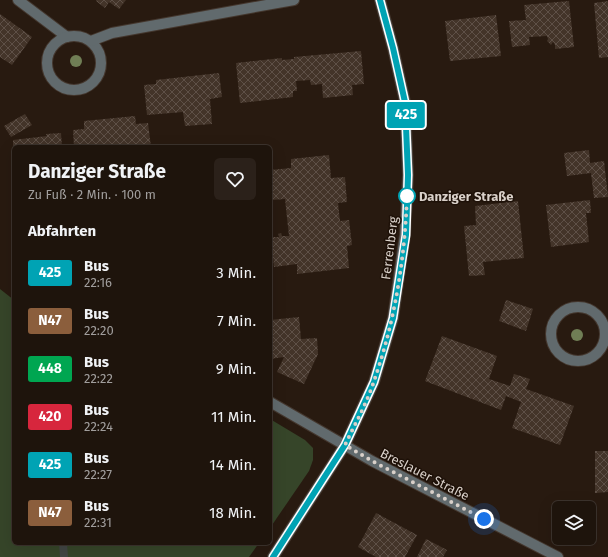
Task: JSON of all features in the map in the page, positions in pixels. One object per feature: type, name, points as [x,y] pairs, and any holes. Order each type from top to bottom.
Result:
[{"type":"street","points":[[18,0],[67,37]]},
{"type":"street","points":[[91,42],[112,34],[294,0]]},
{"type":"street","name":"Ferrenberg","points":[[273,557],[345,445],[374,382],[393,318],[406,235],[408,175],[405,102],[380,0]]},
{"type":"street","points":[[76,36],[84,38],[96,47],[100,55],[101,64],[95,81],[79,90],[70,90],[55,82],[47,65],[48,55],[52,47],[67,37],[76,36]]},
{"type":"street","points":[[570,308],[588,308],[596,313],[601,320],[605,332],[603,345],[598,352],[591,357],[582,360],[574,360],[565,357],[558,352],[553,344],[551,336],[552,327],[562,312],[570,308]]},
{"type":"street","points":[[601,320],[608,311]]},
{"type":"street","points":[[272,403],[345,445]]},
{"type":"street","name":"Breslauer Straße","points":[[345,445],[372,461],[554,556]]},
{"type":"green space","points":[[0,289],[12,298],[12,545],[258,545],[249,557],[0,557]]},
{"type":"green space","points":[[272,420],[305,440],[313,448],[313,460],[309,471],[272,525]]},
{"type":"building","points":[[126,0],[119,9],[109,2],[105,8],[96,1]]},
{"type":"building","points":[[569,1],[574,47],[555,49],[553,42],[551,45],[547,41],[547,36],[529,37],[530,45],[512,47],[509,21],[526,20],[524,5]]},
{"type":"building","points":[[608,1],[608,57],[599,58],[594,3]]},
{"type":"building","points":[[0,14],[32,37],[12,65],[0,57]]},
{"type":"building","points":[[496,15],[501,56],[450,61],[445,21]]},
{"type":"building","points":[[361,51],[364,84],[352,85],[353,95],[323,98],[322,84],[311,85],[310,80],[296,81],[297,91],[293,91],[293,97],[240,103],[236,63],[282,58],[282,60],[294,59],[294,57]]},
{"type":"building","points":[[219,73],[222,97],[210,99],[212,124],[185,126],[183,112],[147,115],[144,85],[156,84],[156,80]]},
{"type":"building","points":[[25,114],[32,125],[11,137],[4,126]]},
{"type":"building","points":[[135,116],[136,124],[148,123],[151,145],[74,145],[73,130],[84,129],[84,121]]},
{"type":"building","points":[[61,133],[62,145],[13,145],[13,140],[47,136],[46,134]]},
{"type":"building","points":[[589,150],[590,163],[604,161],[608,197],[594,198],[591,173],[567,176],[564,153]]},
{"type":"building","points":[[329,155],[331,178],[345,177],[347,202],[338,203],[340,221],[349,220],[352,245],[347,246],[349,268],[297,274],[297,264],[274,267],[272,237],[279,237],[278,234],[281,233],[282,236],[289,236],[285,199],[272,200],[272,170],[291,168],[291,159]]},
{"type":"building","points":[[590,200],[591,213],[586,213],[589,242],[551,247],[546,205]]},
{"type":"building","points":[[518,201],[524,258],[483,262],[485,275],[469,276],[464,226],[476,225],[475,206]]},
{"type":"building","points":[[506,300],[533,309],[526,331],[499,321]]},
{"type":"building","points":[[299,317],[301,339],[317,338],[318,354],[304,384],[277,372],[284,357],[272,359],[272,320]]},
{"type":"building","points":[[442,336],[497,356],[489,379],[510,386],[514,374],[530,379],[526,389],[574,406],[560,445],[512,428],[521,402],[506,396],[501,410],[425,381]]},
{"type":"building","points":[[595,451],[608,451],[608,492],[595,493]]},
{"type":"building","points":[[376,513],[417,535],[405,557],[376,557],[358,547]]},
{"type":"building","points":[[426,539],[447,550],[443,557],[417,557]]},
{"type":"waterway","points":[[63,545],[64,557]]},
{"type":"bus line","name":"425","points":[[273,557],[345,445],[374,382],[393,318],[406,235],[408,175],[405,102],[380,0]]},
{"type":"place","name":"Danziger Straße","points":[[407,196]]},
{"type":"route","points":[[407,196],[406,235],[393,318],[374,382],[345,445],[372,461],[484,519]]}]
